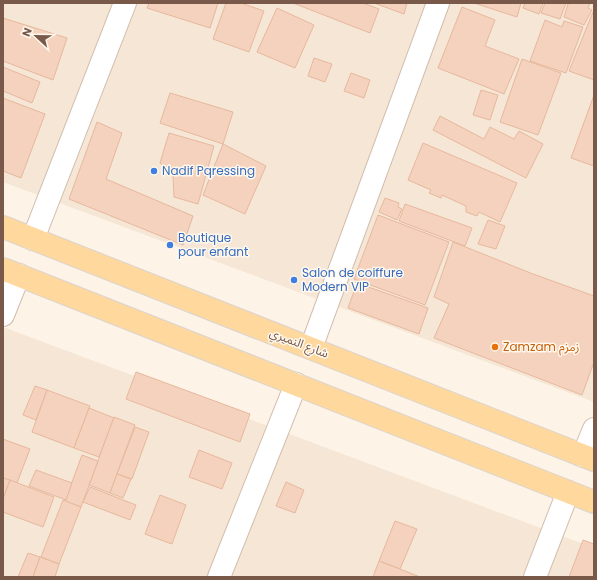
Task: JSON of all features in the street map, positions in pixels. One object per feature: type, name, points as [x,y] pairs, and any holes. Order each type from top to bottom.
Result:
[{"type":"main road","name":"شارع النميري","points":[[3,227],[588,458]]},
{"type":"main road","points":[[11,272],[594,502]]},
{"type":"street","points":[[33,239],[125,3]]},
{"type":"street","points":[[311,348],[438,3]]},
{"type":"street","points":[[3,314],[11,272]]},
{"type":"street","points":[[219,577],[296,384]]},
{"type":"street","points":[[588,458],[594,429]]},
{"type":"street","points":[[535,577],[568,492]]},
{"type":"shaded area","points":[[3,3],[594,3],[594,402],[3,182]]},
{"type":"shaded area","points":[[3,327],[594,548],[594,577],[3,577]]},
{"type":"building","points":[[149,3],[218,3],[210,28],[147,8]]},
{"type":"building","points":[[226,3],[241,3],[264,11],[249,52],[213,39]]},
{"type":"building","points":[[293,3],[363,3],[379,9],[370,33]]},
{"type":"building","points":[[374,3],[407,3],[404,14]]},
{"type":"building","points":[[474,3],[521,3],[517,17]]},
{"type":"building","points":[[525,3],[543,3],[539,14],[523,8]]},
{"type":"building","points":[[545,3],[566,3],[560,19],[541,13]]},
{"type":"building","points":[[590,3],[588,8],[592,10],[584,25],[564,17],[568,4]]},
{"type":"building","points":[[462,7],[495,20],[485,46],[519,59],[504,94],[438,68]]},
{"type":"building","points":[[277,8],[314,25],[295,68],[257,52]]},
{"type":"building","points":[[593,12],[594,13],[594,80],[569,71]]},
{"type":"building","points":[[3,18],[67,38],[53,80],[3,61]]},
{"type":"building","points":[[545,20],[562,27],[564,21],[583,27],[566,73],[530,61]]},
{"type":"building","points":[[314,58],[332,64],[325,82],[308,76]]},
{"type":"building","points":[[522,59],[561,73],[538,135],[500,122]]},
{"type":"building","points":[[3,67],[40,82],[32,103],[3,91]]},
{"type":"building","points":[[351,73],[370,80],[364,98],[344,91]]},
{"type":"building","points":[[481,90],[498,95],[490,120],[473,115]]},
{"type":"building","points":[[170,93],[233,112],[223,144],[160,123]]},
{"type":"building","points":[[594,95],[594,166],[571,158]]},
{"type":"building","points":[[3,98],[45,114],[21,178],[3,171]]},
{"type":"building","points":[[440,116],[484,139],[490,127],[514,139],[519,131],[543,144],[526,178],[433,130]]},
{"type":"building","points":[[97,122],[122,133],[106,179],[193,216],[183,245],[69,199]]},
{"type":"building","points":[[169,133],[214,146],[198,204],[174,197],[173,175],[160,163]]},
{"type":"building","points":[[423,143],[517,183],[500,222],[479,212],[477,216],[466,212],[466,206],[442,195],[441,198],[429,193],[431,190],[408,180]]},
{"type":"building","points":[[223,144],[266,166],[245,214],[203,195]]},
{"type":"building","points":[[385,198],[399,203],[398,207],[402,209],[397,220],[379,212]]},
{"type":"building","points":[[405,204],[472,228],[465,246],[399,221]]},
{"type":"building","points":[[378,215],[449,242],[425,305],[354,279]]},
{"type":"building","points":[[488,220],[505,226],[496,249],[478,244]]},
{"type":"building","points":[[453,242],[533,274],[594,296],[594,362],[582,395],[434,338],[449,304],[434,297]]},
{"type":"building","points":[[357,283],[428,308],[419,334],[348,308]]},
{"type":"building","points":[[136,372],[250,414],[240,442],[126,399]]},
{"type":"building","points":[[35,386],[47,390],[36,420],[23,415]]},
{"type":"building","points":[[47,390],[90,406],[74,448],[32,432]]},
{"type":"building","points":[[89,408],[114,418],[99,457],[74,448]]},
{"type":"building","points":[[114,417],[135,425],[110,493],[89,485]]},
{"type":"building","points":[[135,427],[149,432],[132,479],[117,474]]},
{"type":"building","points":[[3,439],[30,449],[17,483],[3,478]]},
{"type":"building","points":[[199,450],[232,463],[222,489],[189,477]]},
{"type":"building","points":[[82,455],[98,461],[81,507],[65,501]]},
{"type":"building","points":[[36,470],[72,483],[66,500],[29,486]]},
{"type":"building","points":[[117,474],[131,479],[123,498],[110,493]]},
{"type":"building","points":[[3,478],[10,480],[3,499]]},
{"type":"building","points":[[10,480],[54,497],[43,527],[3,512],[3,499]]},
{"type":"building","points":[[286,482],[304,490],[295,513],[276,506]]},
{"type":"building","points":[[90,487],[136,505],[130,520],[83,502]]},
{"type":"building","points":[[160,495],[186,505],[172,544],[145,534]]},
{"type":"building","points":[[63,500],[81,507],[59,564],[41,557]]},
{"type":"building","points":[[395,521],[417,529],[400,569],[379,561]]},
{"type":"building","points":[[583,540],[594,544],[594,577],[569,577]]},
{"type":"building","points":[[28,553],[40,557],[33,577],[18,577]]},
{"type":"building","points":[[40,557],[59,564],[55,577],[33,577]]},
{"type":"building","points":[[379,561],[400,569],[420,577],[373,577]]},
{"type":"place","name":"Nadif Pqressing","points":[[154,171]]},
{"type":"place","name":"Boutique pour enfant","points":[[170,245]]},
{"type":"place","name":"Salon de coiffure Modern VIP","points":[[294,280]]},
{"type":"place","name":"Zamzam زمزم","points":[[495,347]]}]
